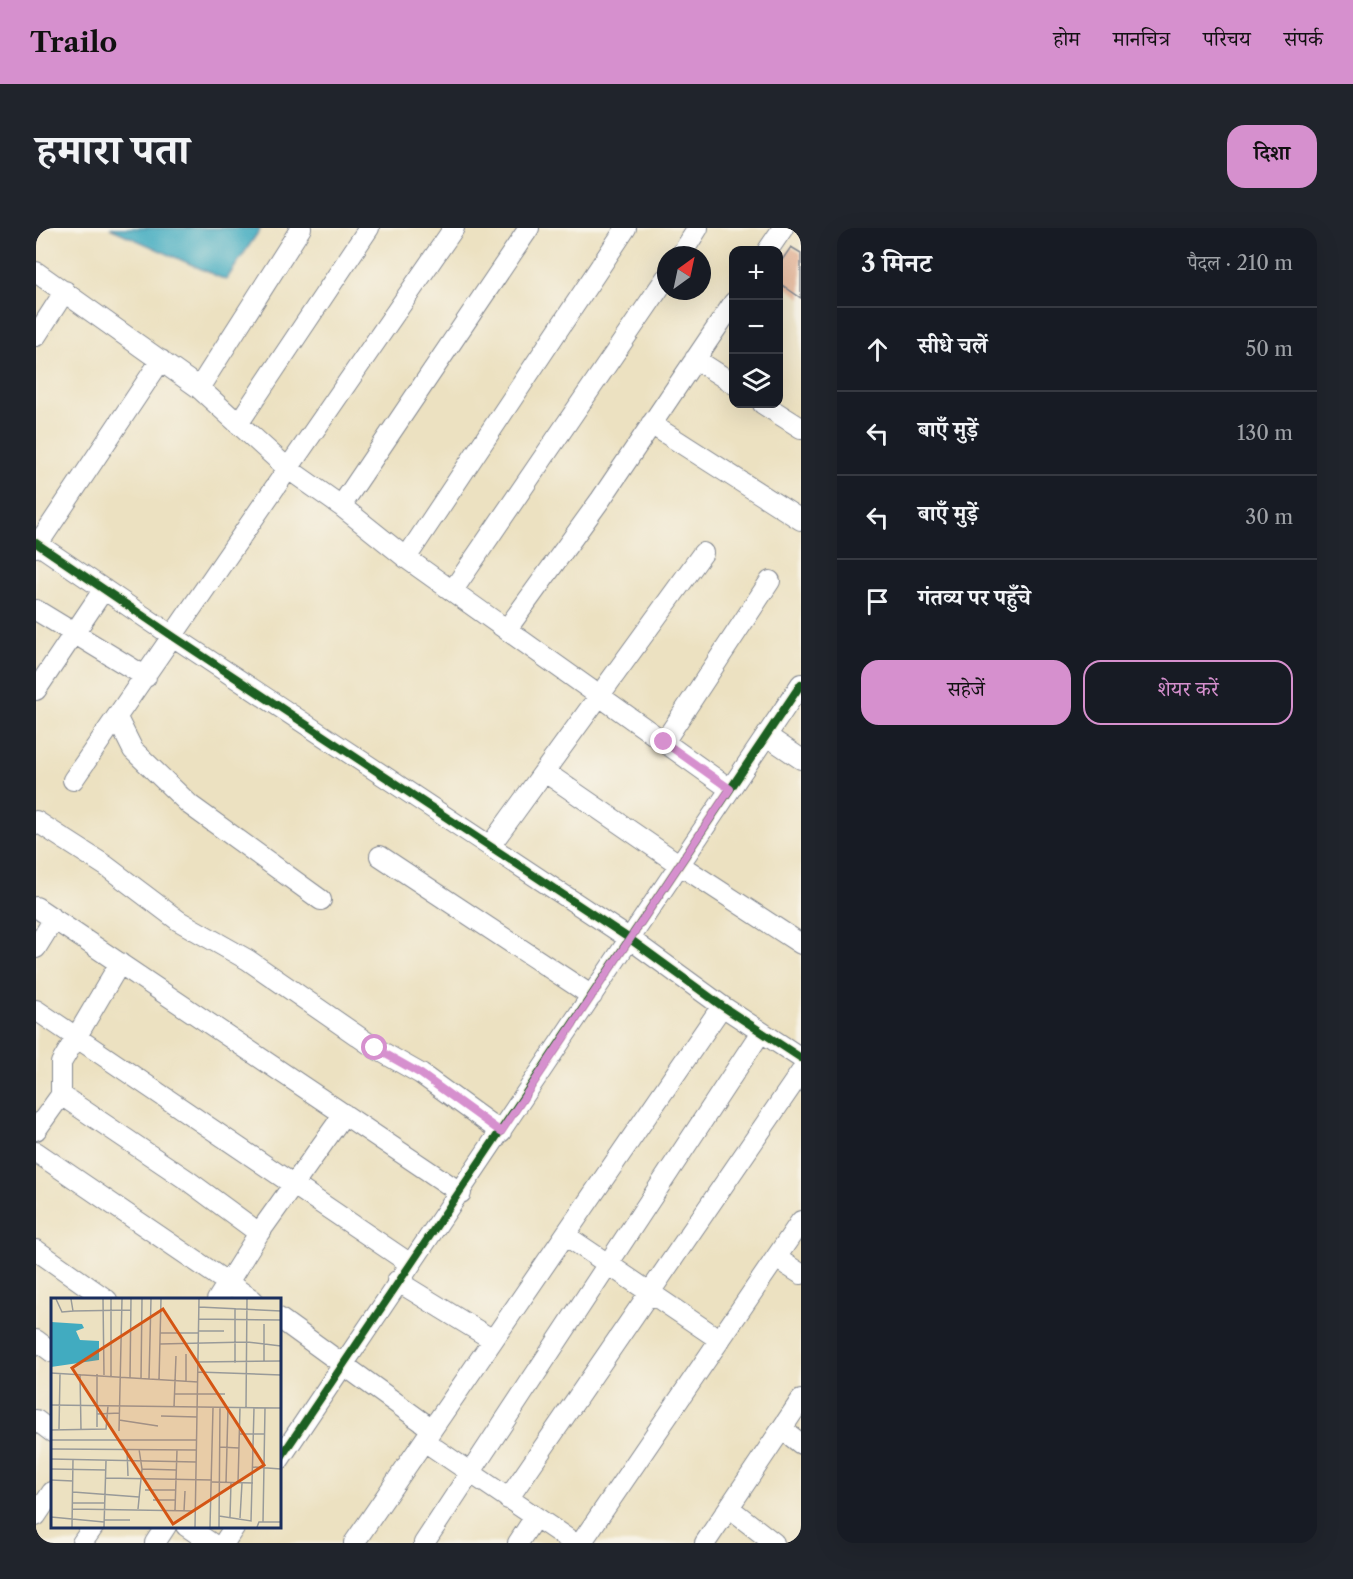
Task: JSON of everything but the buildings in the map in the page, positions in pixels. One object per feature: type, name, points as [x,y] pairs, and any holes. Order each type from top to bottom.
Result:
[{"type":"street","points":[[199,388],[301,228]]},
{"type":"street","points":[[238,424],[369,228]]},
{"type":"street","points":[[73,780],[174,637],[287,468],[454,228]]},
{"type":"street","points":[[341,506],[529,228]]},
{"type":"street","points":[[406,558],[626,228]]},
{"type":"street","points":[[687,246],[698,228]]},
{"type":"street","points":[[771,246],[783,228]]},
{"type":"street","points":[[36,272],[199,388],[287,468],[341,506],[406,558],[730,789]]},
{"type":"street","points":[[36,336],[65,291]]},
{"type":"street","points":[[453,590],[657,291]]},
{"type":"street","points":[[507,629],[729,309]]},
{"type":"street","points":[[695,359],[729,381]]},
{"type":"street","points":[[161,360],[37,544],[630,939],[722,1006],[801,1058]]},
{"type":"street","points":[[769,408],[801,428]]},
{"type":"street","points":[[651,424],[801,520]]},
{"type":"street","points":[[490,846],[703,553]]},
{"type":"street","points":[[664,742],[770,581]]},
{"type":"street","points":[[36,690],[104,589]]},
{"type":"street","points":[[36,610],[146,677]]},
{"type":"street","points":[[280,1458],[409,1263],[461,1193],[801,684]]},
{"type":"street","points":[[117,718],[133,750],[190,805],[321,900]]},
{"type":"street","points":[[767,736],[801,759]]},
{"type":"street","points":[[545,772],[680,865],[801,944]]},
{"type":"street","points":[[36,822],[106,866],[179,921],[248,960],[375,1048],[421,1074],[501,1132]]},
{"type":"street","points":[[380,856],[592,996]]},
{"type":"street","points":[[36,907],[461,1193]]},
{"type":"street","points":[[36,948],[54,919]]},
{"type":"street","points":[[36,1130],[61,1095],[62,1063],[120,963]]},
{"type":"street","points":[[354,1543],[722,1006]]},
{"type":"street","points":[[36,1010],[409,1263]]},
{"type":"street","points":[[424,1543],[761,1032]]},
{"type":"street","points":[[508,1499],[801,1072]]},
{"type":"street","points":[[61,1095],[187,1180],[259,1233]]},
{"type":"street","points":[[218,1298],[259,1233],[344,1114]]},
{"type":"street","points":[[36,1152],[250,1298]]},
{"type":"street","points":[[581,1543],[801,1221]]},
{"type":"street","points":[[566,1235],[720,1340]]},
{"type":"street","points":[[36,1250],[104,1298]]},
{"type":"street","points":[[776,1258],[801,1274]]},
{"type":"street","points":[[397,1281],[493,1340]]},
{"type":"street","points":[[280,1319],[342,1364],[470,1473],[573,1543]]},
{"type":"street","points":[[36,1340],[51,1351]]},
{"type":"street","points":[[705,1543],[801,1400]]},
{"type":"street","points":[[36,1421],[51,1431]]},
{"type":"street","points":[[782,1429],[801,1444]]},
{"type":"street","points":[[36,1516],[51,1494]]},
{"type":"street","points":[[729,1508],[774,1543]]},
{"type":"street","points":[[518,1543],[536,1517]]},
{"type":"street","points":[[82,1543],[93,1528]]},
{"type":"street","points":[[155,1543],[165,1528]]},
{"type":"street","points":[[188,1528],[211,1543]]},
{"type":"street","points":[[224,1543],[234,1528]]},
{"type":"water","points":[[110,228],[261,228],[226,280]]},
{"type":"cycle path","points":[[36,543],[630,939],[722,1006],[801,1058]]},
{"type":"cycle path","points":[[280,1459],[801,684]]},
{"type":"route","points":[[375,1048],[421,1074],[466,1104],[501,1132],[730,789],[664,742]]}]
